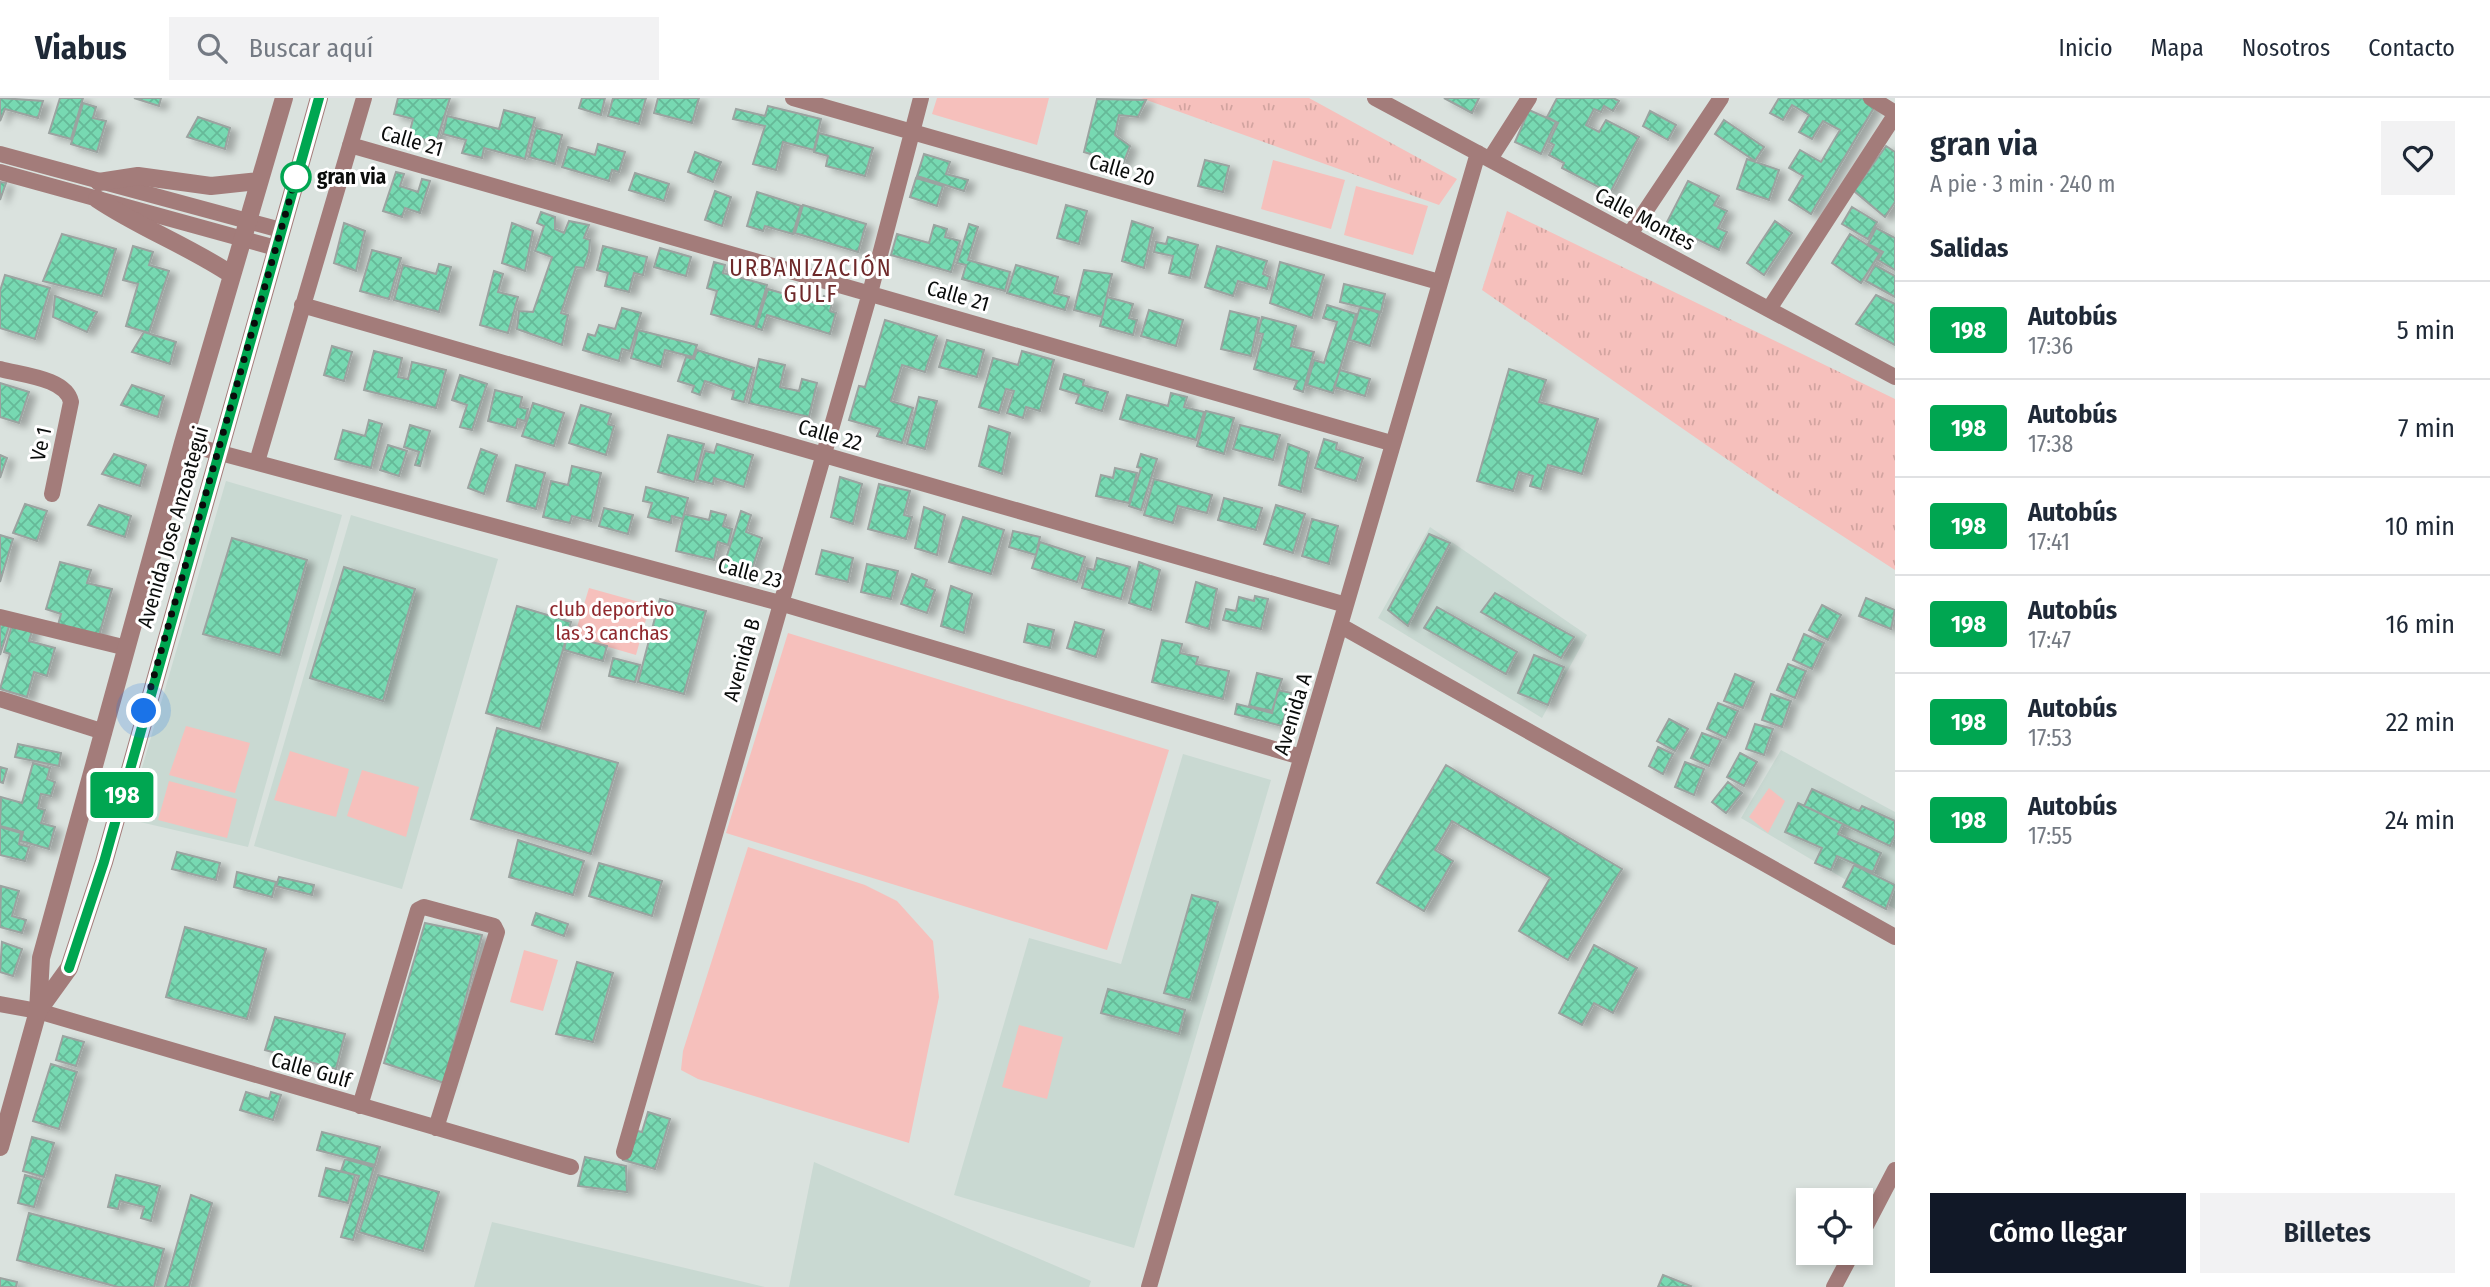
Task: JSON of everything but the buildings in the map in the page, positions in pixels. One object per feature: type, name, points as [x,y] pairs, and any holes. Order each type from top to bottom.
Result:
[{"type":"street","name":"Avenida Jose Anzoategui","points":[[38,1011],[41,958],[183,443],[284,98]]},
{"type":"street","name":"Avenida Jose Anzoategui","points":[[38,1011],[69,968],[104,862],[319,98]]},
{"type":"street","points":[[257,462],[364,98]]},
{"type":"street","name":"Calle 20","points":[[793,98],[1439,282]]},
{"type":"street","name":"Avenida B","points":[[624,1152],[870,293],[921,98]]},
{"type":"street","name":"Calle Montes","points":[[1376,98],[1895,377]]},
{"type":"street","name":"Avenida A","points":[[1149,1287],[1439,282],[1484,156],[1529,98]]},
{"type":"street","points":[[1630,234],[1721,98]]},
{"type":"street","points":[[1769,309],[1895,114],[1871,98]]},
{"type":"street","name":"Calle 21","points":[[350,145],[1391,443]]},
{"type":"street","points":[[0,154],[242,239],[276,247]]},
{"type":"street","points":[[0,172],[248,220],[281,230]]},
{"type":"street","points":[[98,190],[138,176],[211,186],[259,181]]},
{"type":"street","points":[[98,190],[132,223],[207,258],[232,275]]},
{"type":"street","name":"Calle 22","points":[[302,305],[1346,605]]},
{"type":"street","name":"Ve 1","points":[[0,369],[58,385],[69,394],[71,402],[52,494]]},
{"type":"street","name":"Calle 23","points":[[183,443],[780,603],[1301,757]]},
{"type":"street","points":[[0,617],[127,648]]},
{"type":"street","points":[[1341,626],[1895,937]]},
{"type":"street","points":[[0,699],[104,733]]},
{"type":"street","points":[[360,1106],[418,910],[424,907],[494,926],[497,932],[436,1128]]},
{"type":"street","name":"Calle Gulf","points":[[0,1004],[38,1011],[571,1167]]},
{"type":"street","points":[[0,1147],[38,1011]]},
{"type":"street","points":[[1873,1212],[1895,1170]]},
{"type":"street","points":[[1834,1287],[1846,1265]]},
{"type":"shaded area","points":[[226,481],[342,515],[248,847],[127,819]]},
{"type":"shaded area","points":[[351,515],[498,559],[402,889],[254,846]]},
{"type":"shaded area","points":[[1430,527],[1587,635],[1542,718],[1378,618]]},
{"type":"shaded area","points":[[1781,750],[1895,812],[1895,909],[1741,818]]},
{"type":"shaded area","points":[[1183,754],[1271,780],[1134,1248],[954,1195],[1029,938],[1121,964]]},
{"type":"shaded area","points":[[814,1162],[1091,1281],[1089,1287],[789,1287]]},
{"type":"shaded area","points":[[492,1222],[765,1287],[474,1287]]},
{"type":"green space","points":[[937,98],[1049,98],[1037,145],[932,114]]},
{"type":"green space","points":[[1141,98],[1309,98],[1457,179],[1439,205]]},
{"type":"green space","points":[[1273,160],[1345,180],[1331,229],[1261,209]]},
{"type":"green space","points":[[1356,186],[1428,206],[1413,255],[1344,235]]},
{"type":"green space","points":[[1507,211],[1895,399],[1895,570],[1770,489],[1482,290]]},
{"type":"green space","name":"club deportivo las 3 canchas","points":[[589,588],[650,605],[636,655],[574,637]]},
{"type":"green space","points":[[788,633],[1169,750],[1107,950],[726,833]]},
{"type":"green space","points":[[186,726],[250,743],[235,793],[169,775]]},
{"type":"green space","points":[[290,751],[349,769],[336,817],[274,800]]},
{"type":"green space","points":[[362,770],[419,787],[406,837],[347,816]]},
{"type":"green space","points":[[169,781],[237,799],[227,838],[158,820]]},
{"type":"green space","points":[[1769,788],[1785,801],[1768,833],[1749,817]]},
{"type":"green space","points":[[748,847],[865,885],[897,901],[933,941],[939,997],[909,1143],[698,1079],[681,1070],[683,1051]]},
{"type":"green space","points":[[524,950],[558,960],[543,1011],[510,1002]]},
{"type":"green space","points":[[1019,1025],[1063,1037],[1047,1099],[1002,1087]]},
{"type":"bus line","name":"198","points":[[69,968],[104,862],[144,711],[319,98]]},
{"type":"place","name":"gran via","points":[[296,177]]},
{"type":"district","name":"URBANIZACIÓN GULF","points":[[811,281]]},
{"type":"route","points":[[144,711],[296,177]]}]
